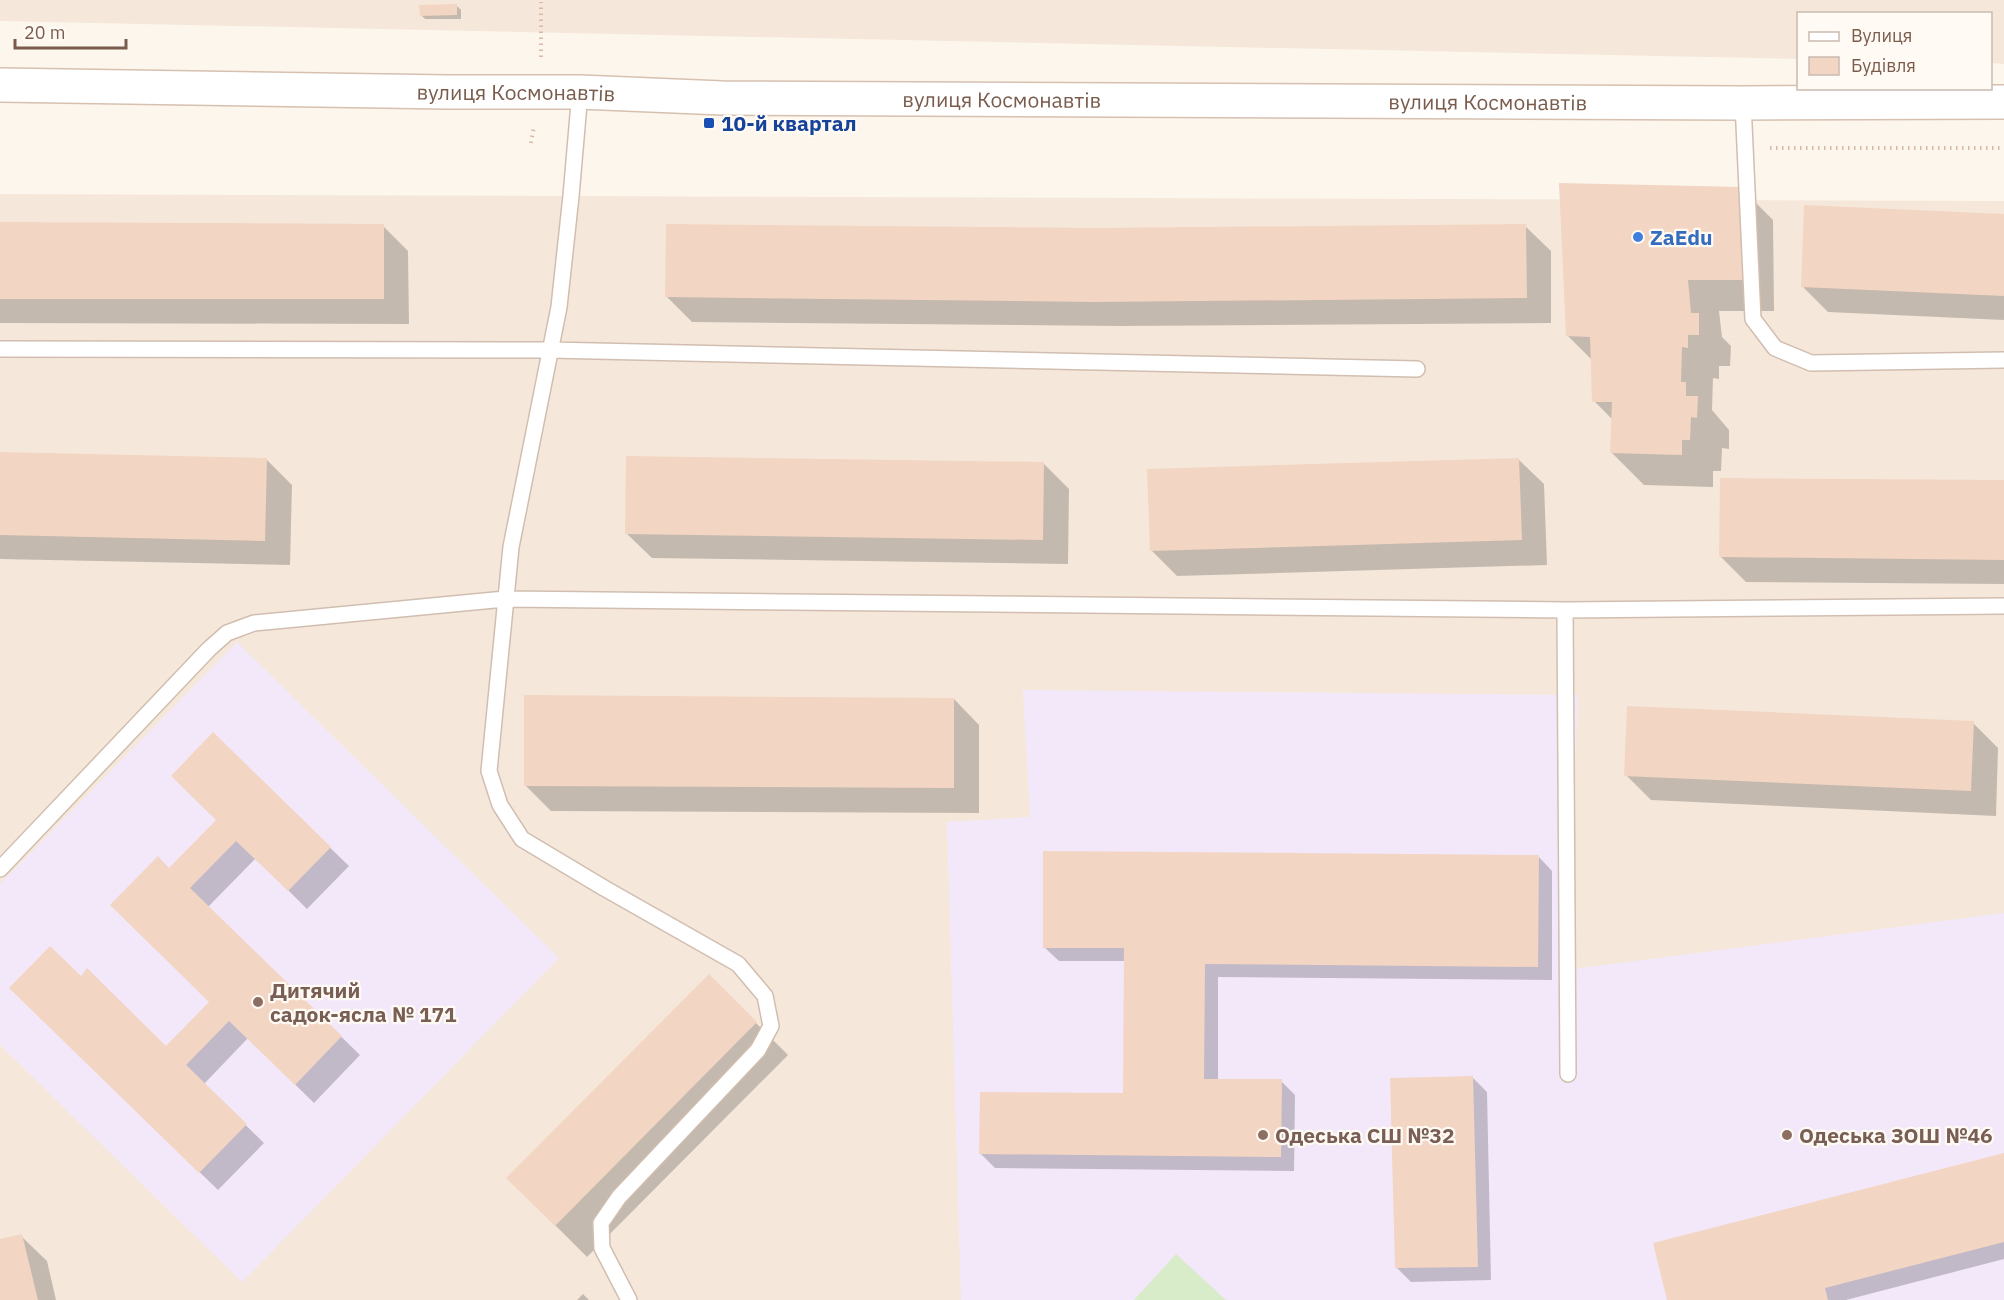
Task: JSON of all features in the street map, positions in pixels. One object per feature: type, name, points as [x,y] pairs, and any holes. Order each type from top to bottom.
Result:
[{"type":"main road","name":"вулиця Космонавтів","points":[[0,85],[580,92],[734,98],[1743,103],[2004,102]]},
{"type":"lane","points":[[580,92],[559,307],[511,548],[489,771],[500,805],[522,839],[738,964],[765,996],[771,1026],[758,1050],[619,1197],[601,1223],[602,1248],[629,1300]]},
{"type":"lane","points":[[1743,103],[1754,320],[1775,348],[1811,363],[2004,360]]},
{"type":"lane","points":[[0,349],[550,350],[1416,369]]},
{"type":"lane","points":[[0,869],[209,650],[227,633],[254,623],[505,599],[1565,610],[2004,606]]},
{"type":"lane","points":[[1565,610],[1568,1074]]},
{"type":"path","points":[[1746,148],[2004,148]]},
{"type":"shaded area","points":[[0,0],[2004,0],[2004,64],[1992,63],[1992,12],[1797,12],[1797,59],[0,21]]},
{"type":"shaded area","points":[[0,194],[2004,201],[2004,1300],[0,1300]]},
{"type":"shaded area","name":"Дитячий садок-ясла № 171","points":[[237,642],[559,958],[242,1282],[0,1045],[0,884]]},
{"type":"shaded area","name":"Одеська СШ №32","points":[[1023,690],[1578,695],[1566,970],[2004,913],[2004,1300],[961,1300],[947,822],[1030,817]]},
{"type":"green space","points":[[1176,1254],[1226,1300],[1134,1300]]},
{"type":"building","points":[[457,4],[457,15],[420,16],[419,5]]},
{"type":"building","points":[[1559,183],[1742,187],[1743,280],[1688,280],[1691,313],[1699,313],[1699,335],[1688,335],[1688,348],[1682,347],[1681,382],[1686,382],[1686,396],[1698,396],[1697,418],[1691,417],[1690,440],[1682,440],[1682,455],[1610,453],[1612,402],[1592,402],[1590,337],[1566,336]]},
{"type":"building","points":[[1804,205],[2004,214],[2004,296],[1801,287]]},
{"type":"building","points":[[0,222],[384,224],[384,299],[0,299]]},
{"type":"building","points":[[666,224],[1095,228],[1526,224],[1527,298],[1095,302],[665,297]]},
{"type":"building","points":[[0,452],[267,458],[265,541],[0,535]]},
{"type":"building","points":[[626,456],[1044,462],[1043,540],[625,534]]},
{"type":"building","points":[[1519,458],[1522,540],[1150,551],[1147,469]]},
{"type":"building","points":[[1720,478],[2004,480],[2004,560],[1719,557]]},
{"type":"building","points":[[524,695],[954,698],[954,788],[524,786]]},
{"type":"building","points":[[1627,706],[1974,721],[1971,791],[1624,776]]},
{"type":"building","points":[[213,732],[331,847],[288,891],[236,841],[190,888],[342,1036],[295,1085],[229,1021],[186,1065],[247,1124],[199,1173],[9,988],[50,946],[81,976],[87,968],[166,1046],[209,1002],[110,905],[158,856],[169,868],[216,820],[171,776]]},
{"type":"building","points":[[1043,851],[1539,855],[1538,967],[1205,964],[1204,1079],[1282,1079],[1281,1157],[979,1154],[980,1092],[1123,1093],[1124,948],[1043,948]]},
{"type":"building","points":[[709,974],[757,1022],[555,1226],[506,1178]]},
{"type":"building","points":[[1473,1076],[1478,1267],[1395,1268],[1390,1078]]},
{"type":"building","points":[[2004,1153],[2004,1242],[1825,1288],[1828,1300],[1667,1300],[1653,1243]]},
{"type":"building","points":[[22,1234],[38,1300],[0,1300],[0,1239]]},
{"type":"place","name":"10-й квартал","points":[[709,123]]},
{"type":"place","name":"ZaEdu","points":[[1638,237]]},
{"type":"place","name":"Дитячий садок-ясла № 171","points":[[258,1002]]},
{"type":"place","name":"Одеська СШ №32","points":[[1263,1135]]},
{"type":"place","name":"Одеська ЗОШ №46","points":[[1787,1135]]}]
